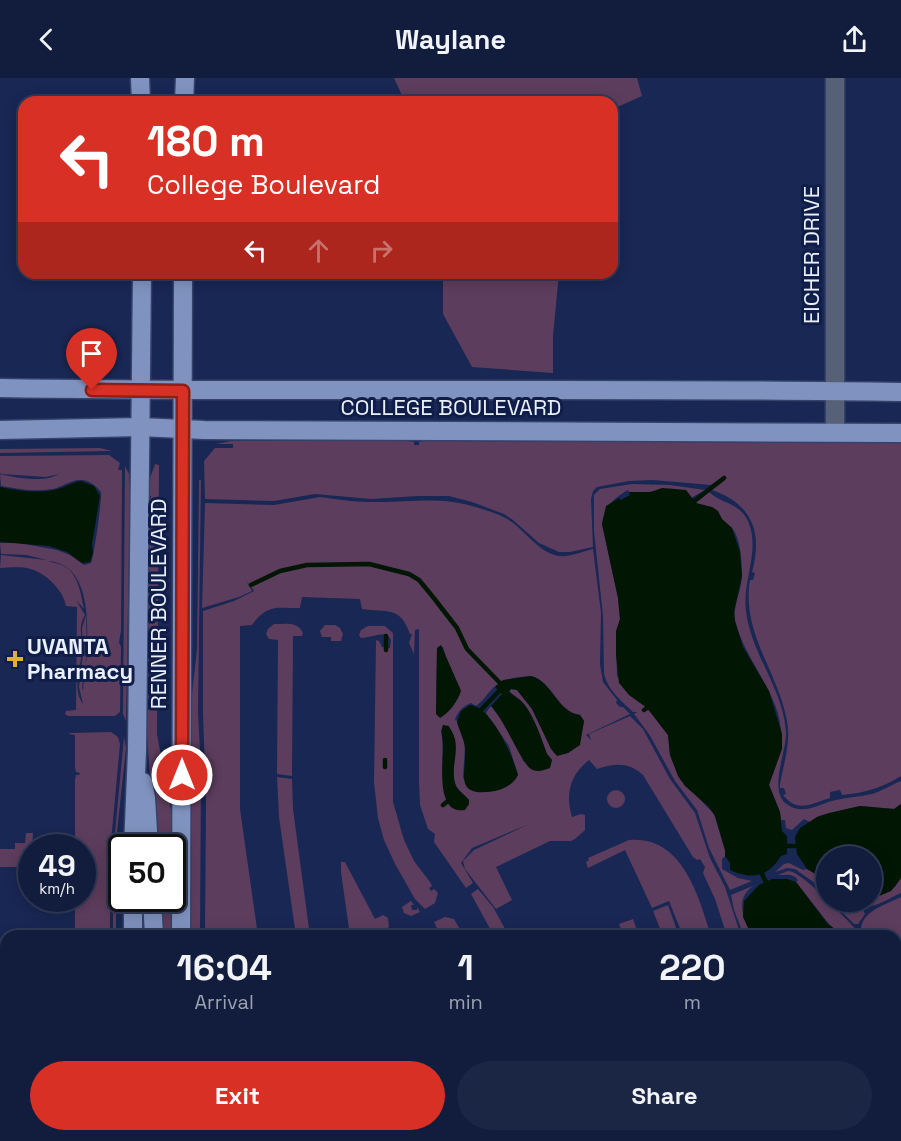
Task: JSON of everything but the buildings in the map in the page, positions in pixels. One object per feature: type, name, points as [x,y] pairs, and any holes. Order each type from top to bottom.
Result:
[{"type":"main road","points":[[140,78],[141,96]]},
{"type":"main road","points":[[184,78],[184,96]]},
{"type":"main road","name":"RENNER BOULEVARD","points":[[134,834],[137,751],[142,279]]},
{"type":"main road","name":"RENNER BOULEVARD","points":[[181,930],[183,279]]},
{"type":"main road","name":"COLLEGE BOULEVARD","points":[[0,388],[141,391],[901,392]]},
{"type":"main road","name":"COLLEGE BOULEVARD","points":[[0,430],[140,427],[901,433]]},
{"type":"main road","points":[[137,751],[146,798],[148,834]]},
{"type":"main road","points":[[133,912],[133,930]]},
{"type":"main road","points":[[153,912],[154,930]]},
{"type":"street","name":"EICHER DRIVE","points":[[835,78],[835,432]]},
{"type":"shaded area","points":[[394,78],[637,78],[642,96],[618,107],[618,96],[402,96]]},
{"type":"shaded area","points":[[443,279],[558,279],[553,336],[553,373],[472,367],[443,314]]},
{"type":"shaded area","points":[[231,441],[408,441],[414,442],[414,445],[419,445],[419,442],[423,441],[901,443],[901,776],[880,787],[865,791],[842,795],[840,790],[830,792],[830,798],[805,806],[794,804],[783,795],[786,794],[784,788],[780,788],[780,784],[788,745],[787,721],[776,685],[755,635],[749,599],[750,580],[753,580],[755,573],[752,572],[755,558],[755,532],[751,521],[737,503],[712,490],[725,480],[723,477],[711,485],[653,480],[629,481],[597,487],[591,499],[593,547],[559,552],[539,543],[504,514],[449,496],[371,499],[315,494],[274,501],[205,499],[204,461],[215,448],[233,448],[233,444],[216,444]]},
{"type":"shaded area","points":[[100,448],[112,451],[0,453],[0,449]]},
{"type":"shaded area","points":[[109,455],[120,463],[118,470],[122,470],[120,712],[115,716],[68,716],[65,714],[66,711],[76,710],[77,607],[66,606],[58,588],[42,574],[23,568],[0,568],[1,555],[47,560],[26,555],[1,554],[0,543],[19,543],[57,550],[70,555],[84,565],[91,563],[98,528],[101,492],[87,481],[81,480],[46,490],[1,486],[0,474],[38,479],[59,474],[46,477],[2,474],[0,473],[0,456]],"holes":[[[72,574],[76,578],[83,594],[86,614],[87,645],[86,615],[82,628],[83,653],[79,687],[83,704],[77,685],[82,652],[81,629],[85,615],[76,600],[84,609],[77,581]]]},
{"type":"shaded area","points":[[155,464],[159,465],[157,734],[172,816],[172,834],[154,834],[146,720],[148,499],[151,498],[148,496],[149,481]]},
{"type":"shaded area","points":[[125,466],[129,474],[130,494],[126,721],[123,714]]},
{"type":"shaded area","points":[[199,480],[201,480],[198,711],[201,772],[200,930],[191,930],[189,721],[197,649]]},
{"type":"shaded area","points":[[81,481],[94,486],[100,496],[90,562],[82,563],[67,552],[49,546],[0,542],[0,487],[36,492],[58,489]]},
{"type":"shaded area","points":[[632,484],[670,485],[705,490],[691,498],[683,491],[674,489],[646,492],[629,492],[628,490],[611,503],[605,512],[602,524],[618,598],[620,619],[616,638],[617,676],[645,706],[643,711],[649,710],[668,735],[670,755],[680,779],[714,814],[725,850],[722,869],[738,878],[752,881],[730,890],[709,848],[697,810],[675,781],[649,734],[634,714],[637,712],[633,712],[616,695],[604,674],[603,616],[594,531],[594,495],[600,489]]},
{"type":"shaded area","points":[[662,488],[686,490],[696,503],[718,511],[722,519],[732,528],[740,552],[742,576],[734,612],[735,621],[743,647],[769,691],[782,734],[782,749],[769,785],[780,812],[782,831],[787,836],[787,854],[781,856],[771,868],[759,875],[745,875],[730,870],[730,863],[725,856],[715,816],[678,776],[670,755],[668,735],[647,708],[629,695],[619,683],[616,655],[616,631],[620,619],[618,598],[602,524],[606,506],[619,498],[621,500],[630,495],[629,492],[651,492]]},
{"type":"shaded area","points":[[709,492],[740,510],[748,521],[751,532],[753,543],[746,588],[746,611],[754,642],[784,716],[786,740],[778,781],[782,799],[794,808],[806,809],[836,800],[872,794],[901,781],[901,804],[894,809],[860,806],[819,816],[810,822],[804,819],[792,830],[786,828],[785,820],[781,820],[769,785],[780,750],[780,722],[770,693],[746,650],[735,620],[742,571],[741,554],[735,532],[715,509],[696,503]]},
{"type":"shaded area","points":[[320,497],[364,502],[424,500],[450,502],[479,508],[506,518],[542,549],[558,556],[573,555],[593,549],[601,613],[600,664],[603,682],[617,700],[616,703],[630,714],[586,735],[591,740],[589,734],[630,716],[643,729],[670,779],[695,813],[710,858],[725,887],[739,930],[725,930],[715,899],[703,873],[705,867],[700,859],[693,857],[643,775],[627,766],[615,765],[597,769],[589,760],[577,772],[569,793],[572,817],[585,815],[585,830],[571,841],[550,841],[496,867],[512,900],[496,909],[465,869],[463,861],[474,850],[529,824],[472,848],[461,863],[473,883],[466,888],[434,842],[435,834],[428,829],[420,805],[419,629],[415,630],[414,654],[409,643],[412,634],[397,614],[362,609],[360,599],[302,597],[300,608],[267,610],[252,625],[240,626],[240,809],[257,930],[205,930],[203,611],[234,601],[254,591],[246,580],[252,591],[202,608],[205,503],[274,505]],"holes":[[[443,647],[460,688],[436,714],[437,648]],[[531,676],[545,684],[560,703],[572,713],[580,715],[584,721],[579,745],[568,753],[554,753],[532,709],[517,690],[511,689],[509,691],[522,702],[531,715],[547,754],[552,760],[524,762],[504,723],[491,706],[486,713],[509,746],[518,775],[502,789],[476,792],[463,778],[465,746],[455,720],[456,717],[468,704],[476,706],[502,682]],[[448,725],[455,747],[453,771],[456,786],[469,800],[469,804],[451,806],[446,795],[441,730]]]},
{"type":"shaded area","points":[[274,624],[295,625],[303,633],[302,636],[293,636],[292,776],[277,774],[278,640],[269,639],[266,634]]},
{"type":"shaded area","points":[[325,625],[335,625],[340,628],[343,634],[341,641],[331,641],[331,637],[322,637],[320,631]]},
{"type":"shaded area","points":[[368,626],[385,626],[393,633],[393,802],[404,840],[414,861],[430,882],[431,891],[434,889],[438,893],[435,903],[425,909],[415,899],[395,864],[384,840],[378,818],[374,782],[376,640],[382,647],[390,648],[391,640],[387,634],[361,638],[359,635],[361,630]]},
{"type":"shaded area","points":[[441,645],[461,691],[453,706],[440,718],[436,714],[437,648]]},
{"type":"shaded area","points":[[531,676],[544,684],[560,703],[572,713],[580,715],[584,721],[580,745],[568,753],[557,756],[551,749],[532,709],[517,690],[511,689],[509,692],[522,702],[531,715],[547,754],[552,760],[550,768],[538,771],[527,765],[491,706],[502,694],[495,687],[503,680]]},
{"type":"shaded area","points":[[470,705],[486,714],[494,723],[515,767],[518,775],[502,789],[472,791],[465,782],[465,745],[457,722],[461,711]]},
{"type":"shaded area","points":[[443,725],[448,726],[453,733],[456,748],[454,778],[457,788],[469,800],[465,810],[455,809],[445,796],[442,773]]},
{"type":"shaded area","points":[[111,732],[118,737],[120,744],[112,834],[108,834],[110,930],[75,930],[75,912],[96,912],[96,834],[75,834],[75,780],[76,775],[80,773],[76,772],[75,768],[75,735],[68,734]]},
{"type":"shaded area","points":[[124,737],[126,748],[117,834],[115,834]]},
{"type":"shaded area","points":[[277,777],[292,779],[293,809],[309,930],[295,930],[279,817]]},
{"type":"shaded area","points":[[612,790],[620,790],[625,795],[623,806],[612,808],[607,803],[607,795]]},
{"type":"shaded area","points":[[901,804],[901,878],[891,891],[882,895],[882,846],[816,846],[816,874],[807,869],[797,854],[795,837],[800,828],[817,817],[860,806],[894,809]]},
{"type":"shaded area","points":[[629,840],[647,841],[662,847],[685,871],[701,903],[709,930],[681,930],[669,901],[652,908],[625,850],[588,868],[586,862],[588,858]]},
{"type":"shaded area","points":[[15,843],[18,843],[18,867],[0,867],[0,849],[15,849]]},
{"type":"shaded area","points":[[341,862],[345,862],[375,919],[383,915],[388,918],[389,927],[385,930],[349,930]]},
{"type":"shaded area","points":[[789,863],[816,874],[816,884],[795,869],[787,868],[775,872],[784,864]]},
{"type":"shaded area","points":[[788,871],[795,873],[816,889],[816,908],[796,882],[798,880],[789,875],[778,875]]},
{"type":"shaded area","points":[[901,878],[901,893],[882,902],[882,894],[895,887]]},
{"type":"shaded area","points":[[772,879],[787,879],[796,882],[816,908],[816,912],[836,930],[749,930],[743,917],[744,901],[759,885]]},
{"type":"shaded area","points":[[755,885],[748,890],[742,902],[743,915],[749,930],[742,930],[731,895]]},
{"type":"shaded area","points":[[478,889],[493,907],[506,930],[491,930],[471,894]]},
{"type":"shaded area","points":[[901,897],[901,930],[861,930],[862,923],[870,913],[882,912],[882,906]]},
{"type":"shaded area","points":[[411,901],[414,905],[411,905],[412,910],[417,910],[417,907],[420,912],[411,916],[404,913],[402,907]]},
{"type":"shaded area","points":[[668,905],[677,930],[661,930],[653,911]]},
{"type":"shaded area","points":[[113,912],[116,912],[116,930],[113,930]]},
{"type":"shaded area","points":[[159,912],[172,912],[172,930],[161,930]]},
{"type":"shaded area","points":[[819,912],[839,912],[857,930],[835,930]]},
{"type":"shaded area","points":[[842,912],[864,912],[858,924],[854,924]]},
{"type":"shaded area","points":[[445,917],[454,919],[460,930],[438,930],[434,922]]},
{"type":"shaded area","points":[[633,919],[637,930],[621,930],[619,924]]},
{"type":"waterway","points":[[693,502],[724,478]]},
{"type":"waterway","points":[[251,585],[280,571],[307,565],[369,564],[409,574],[419,580],[457,628],[467,649],[500,683]]},
{"type":"waterway","points":[[386,636],[386,650]]},
{"type":"waterway","points":[[481,710],[500,690]]},
{"type":"waterway","points":[[385,760],[385,767]]},
{"type":"waterway","points":[[443,805],[448,801]]},
{"type":"waterway","points":[[787,846],[795,846]]},
{"type":"waterway","points":[[762,874],[766,882]]},
{"type":"place","name":"UVANTA Pharmacy","points":[[15,659]]},
{"type":"route","points":[[92,390],[183,391],[182,775]]}]
